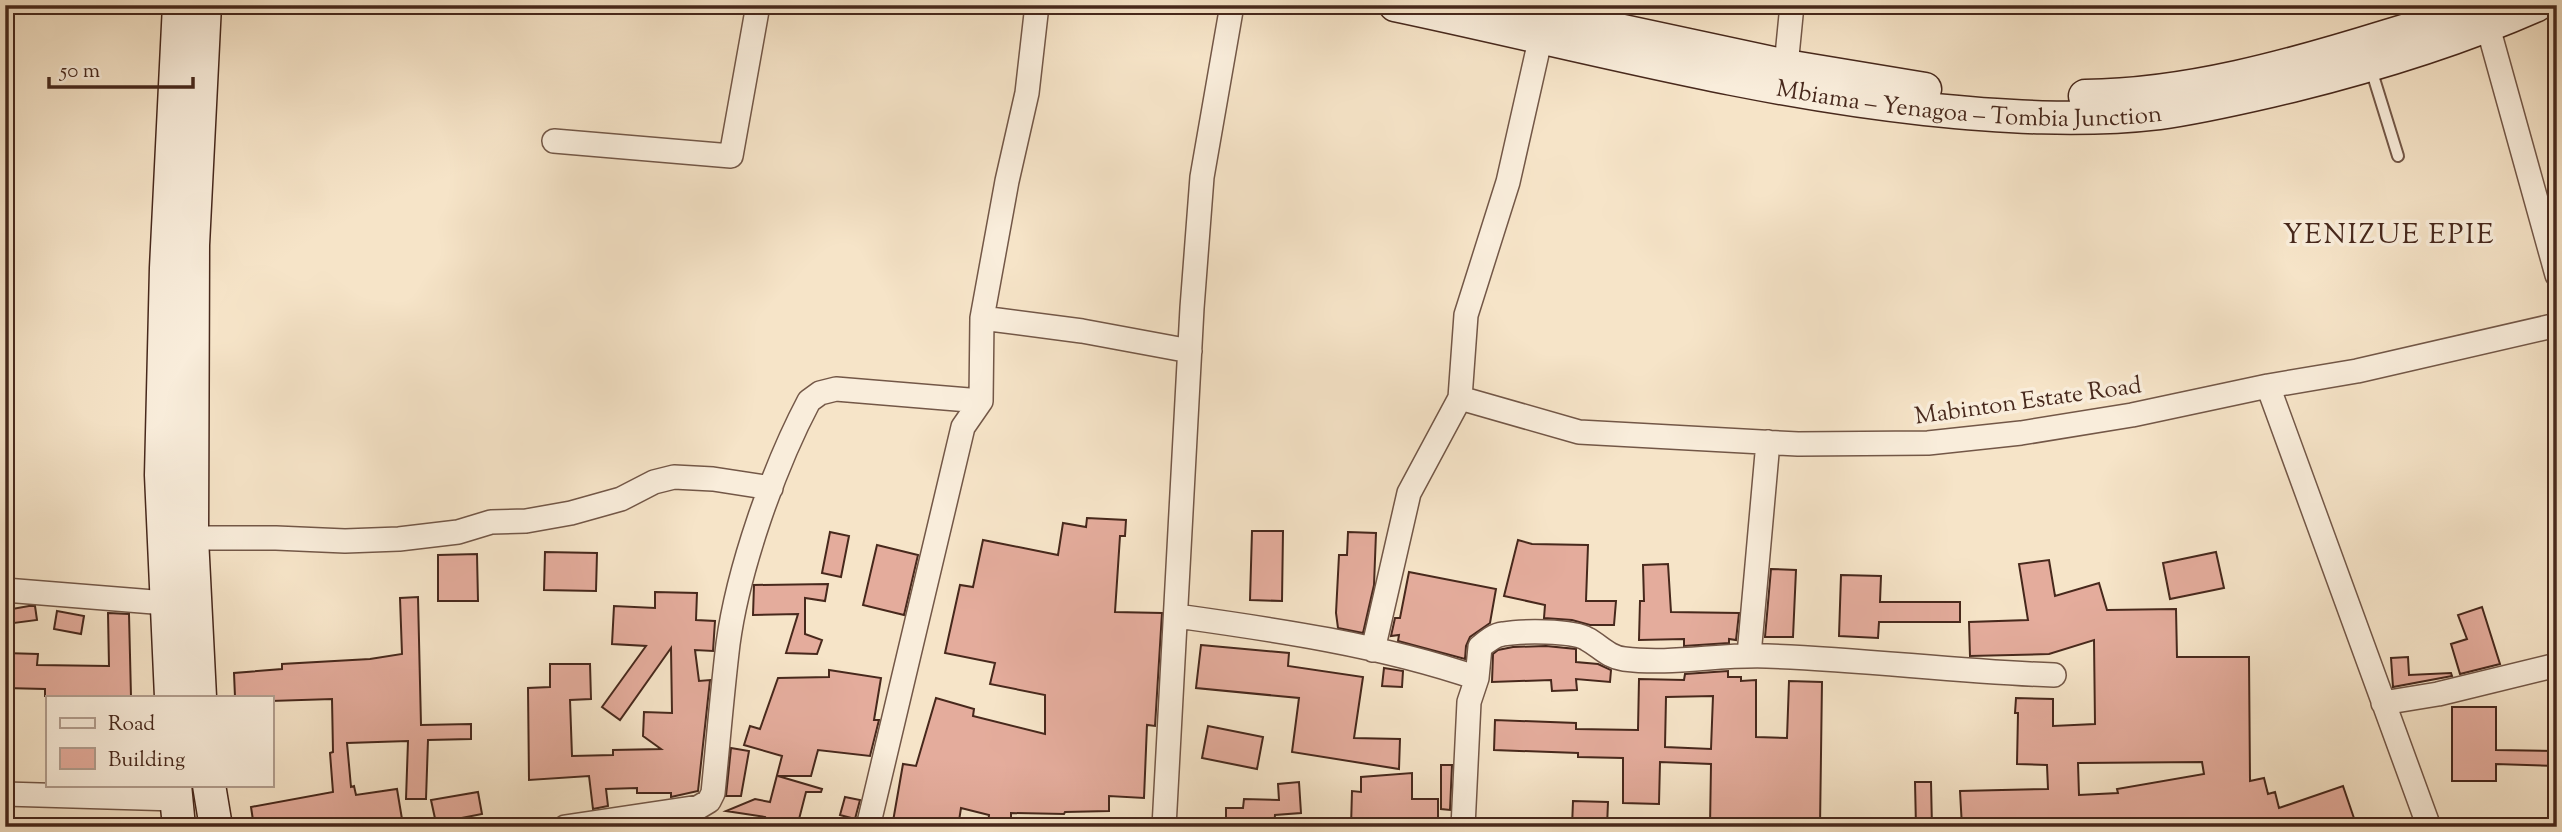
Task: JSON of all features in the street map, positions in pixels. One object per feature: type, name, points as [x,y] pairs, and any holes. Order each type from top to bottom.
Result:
[{"type":"main road","points":[[171,696],[161,475],[166,268],[179,5]]},
{"type":"main road","points":[[200,696],[192,538],[192,246],[205,5]]},
{"type":"main road","name":"Mbiama – Yenagoa – Tombia Junction","points":[[1395,5],[1751,84],[1854,102],[2035,118],[2159,113],[2224,102],[2370,66],[2480,12]]},
{"type":"main road","name":"Mbiama – Yenagoa – Tombia Junction","points":[[1502,5],[1786,66],[1944,92],[2026,97],[2100,96],[2180,87],[2264,71],[2480,12],[2537,5]]},
{"type":"main road","points":[[209,786],[216,827]]},
{"type":"street","points":[[554,141],[731,156],[758,5]]},
{"type":"street","points":[[868,827],[963,427],[981,401],[982,318],[1007,181],[1027,93],[1037,5]]},
{"type":"street","points":[[1164,827],[1202,177],[1232,5]]},
{"type":"street","points":[[1786,66],[1791,5]]},
{"type":"street","points":[[2480,12],[2557,275]]},
{"type":"street","points":[[1373,650],[1409,494],[1460,398],[1465,315],[1508,182],[1541,36]]},
{"type":"street","points":[[982,318],[1082,331],[1190,351]]},
{"type":"street","name":"Mabinton Estate Road","points":[[1460,398],[1579,432],[1798,444],[1941,442],[2021,433],[2132,415],[2268,386],[2357,371],[2557,325]]},
{"type":"street","points":[[2268,386],[2429,827]]},
{"type":"street","points":[[565,827],[663,814],[699,807],[709,801],[713,793],[728,642],[741,579],[771,488],[809,401],[820,393],[836,389],[981,401]]},
{"type":"street","points":[[1749,656],[1768,442]]},
{"type":"street","points":[[192,538],[345,541],[399,539],[458,532],[491,522],[526,521],[571,513],[621,499],[654,482],[674,477],[713,479],[771,488]]},
{"type":"street","points":[[5,590],[166,604]]},
{"type":"street","points":[[1177,615],[1272,629],[1373,650],[1477,678]]},
{"type":"street","points":[[1462,827],[1469,702],[1477,678],[1480,647],[1490,638],[1502,634],[1569,633],[1587,639],[1604,653],[1622,659],[1657,661],[1749,656],[1876,662],[1976,673],[2054,675]]},
{"type":"street","points":[[2384,703],[2438,694],[2557,666]]},
{"type":"street","points":[[5,794],[177,803]]},
{"type":"lane","points":[[2370,66],[2398,156]]},
{"type":"building","points":[[1087,518],[1126,520],[1125,536],[1120,536],[1115,612],[1162,613],[1155,726],[1147,725],[1144,798],[1109,796],[1109,811],[1011,813],[1011,827],[995,827],[995,824],[988,824],[989,815],[961,808],[958,827],[892,827],[903,764],[916,766],[936,698],[974,709],[973,716],[1045,734],[1045,695],[990,684],[995,663],[945,653],[960,585],[973,587],[983,540],[1058,555],[1063,523],[1086,527]]},
{"type":"building","points":[[1252,531],[1283,531],[1282,601],[1250,600]]},
{"type":"building","points":[[830,532],[849,536],[841,577],[822,573]]},
{"type":"building","points":[[1348,532],[1376,533],[1374,585],[1363,633],[1338,628],[1336,613],[1339,555],[1347,555]]},
{"type":"building","points":[[1518,540],[1532,544],[1588,545],[1586,601],[1616,601],[1614,625],[1590,625],[1572,620],[1544,618],[1545,605],[1504,596]]},
{"type":"building","points":[[877,545],[918,555],[904,615],[863,605]]},
{"type":"building","points":[[545,552],[597,553],[596,591],[544,590]]},
{"type":"building","points":[[2216,552],[2224,588],[2170,599],[2163,563]]},
{"type":"building","points":[[477,554],[478,601],[438,601],[438,555]]},
{"type":"building","points":[[2049,560],[2055,596],[2099,583],[2107,610],[2176,609],[2177,657],[2249,657],[2250,781],[2264,778],[2268,794],[2275,792],[2279,808],[2343,786],[2357,827],[1962,827],[1960,791],[2048,789],[2047,765],[2017,764],[2016,698],[2053,699],[2053,726],[2095,724],[2094,640],[2049,654],[1970,656],[1969,622],[2028,620],[2019,564]],"holes":[[[2202,762],[2204,774],[2117,789],[2118,793],[2079,795],[2078,763]]]},
{"type":"building","points":[[1668,564],[1671,612],[1739,613],[1736,640],[1729,639],[1729,643],[1684,646],[1684,639],[1639,640],[1640,601],[1644,601],[1643,565]]},
{"type":"building","points":[[1771,569],[1796,570],[1793,637],[1765,637]]},
{"type":"building","points":[[1409,572],[1496,589],[1490,623],[1470,637],[1465,659],[1398,641],[1399,635],[1391,636],[1395,618],[1400,618]]},
{"type":"building","points":[[1841,575],[1881,576],[1880,602],[1960,602],[1960,622],[1879,622],[1878,638],[1839,636]]},
{"type":"building","points":[[828,584],[825,601],[805,598],[805,634],[822,640],[817,654],[786,653],[798,614],[753,615],[754,585]]},
{"type":"building","points":[[655,592],[697,593],[696,620],[715,621],[713,651],[695,650],[699,681],[710,680],[698,791],[671,797],[671,793],[637,793],[637,788],[606,789],[608,806],[593,809],[589,776],[529,780],[528,688],[550,687],[550,664],[590,664],[591,699],[570,700],[572,756],[613,755],[613,750],[661,749],[643,736],[644,712],[672,713],[671,648],[620,720],[602,707],[646,646],[612,644],[614,606],[655,608]]},
{"type":"building","points":[[418,597],[421,725],[471,724],[471,739],[428,740],[426,799],[406,799],[408,741],[347,743],[351,787],[354,786],[356,795],[397,789],[403,825],[254,827],[251,807],[333,792],[330,753],[333,752],[332,699],[273,701],[273,696],[235,696],[234,673],[282,669],[282,664],[370,659],[402,654],[400,598]]},
{"type":"building","points":[[35,606],[37,620],[14,623],[12,609]]},
{"type":"building","points":[[2482,607],[2500,664],[2460,674],[2451,644],[2467,639],[2458,615]]},
{"type":"building","points":[[57,611],[84,616],[81,634],[54,629]]},
{"type":"building","points":[[108,613],[129,614],[131,696],[45,696],[45,689],[5,688],[5,653],[38,654],[37,665],[109,666]]},
{"type":"building","points":[[1201,645],[1289,653],[1288,666],[1363,677],[1354,738],[1400,739],[1399,769],[1292,752],[1299,698],[1196,688]]},
{"type":"building","points":[[1546,646],[1576,649],[1576,662],[1598,664],[1611,670],[1610,682],[1576,679],[1577,690],[1552,691],[1551,680],[1492,682],[1493,654],[1498,650]]},
{"type":"building","points":[[2408,657],[2409,675],[2451,673],[2452,676],[2393,687],[2391,658]]},
{"type":"building","points":[[1384,668],[1403,671],[1402,687],[1382,686]]},
{"type":"building","points":[[829,670],[881,678],[874,720],[879,720],[870,756],[818,750],[811,776],[778,776],[822,789],[821,792],[806,792],[797,827],[763,827],[765,817],[726,811],[755,799],[770,802],[782,756],[744,745],[750,726],[760,729],[778,678],[829,677]]},
{"type":"building","points":[[1728,671],[1728,677],[1741,677],[1741,681],[1756,680],[1756,737],[1787,738],[1789,681],[1822,682],[1820,827],[1710,827],[1711,764],[1660,762],[1659,804],[1623,803],[1623,758],[1578,757],[1578,753],[1494,750],[1495,720],[1576,723],[1576,729],[1638,730],[1639,679],[1684,680],[1685,674]],"holes":[[[1713,696],[1711,749],[1665,747],[1666,697]]]},
{"type":"building","points":[[2452,707],[2496,707],[2496,750],[2557,751],[2557,766],[2496,764],[2496,781],[2452,781]]},
{"type":"building","points":[[1208,726],[1263,737],[1257,769],[1202,758]]},
{"type":"building","points":[[731,748],[749,751],[741,796],[726,796]]},
{"type":"building","points":[[1441,765],[1452,765],[1450,810],[1441,809]]},
{"type":"building","points":[[1412,773],[1412,799],[1438,799],[1438,827],[1351,827],[1352,791],[1361,792],[1361,777]]},
{"type":"building","points":[[1299,782],[1301,813],[1275,815],[1274,827],[1226,827],[1226,808],[1243,808],[1244,799],[1279,800],[1278,784]]},
{"type":"building","points":[[1915,782],[1931,782],[1932,827],[1916,827]]},
{"type":"building","points":[[478,792],[482,814],[436,823],[431,800]]},
{"type":"building","points":[[845,797],[860,800],[855,819],[840,815]]},
{"type":"building","points":[[1573,801],[1608,802],[1607,827],[1572,827]]},
{"type":"district","name":"YENIZUE EPIE","points":[[2389,233]]}]
